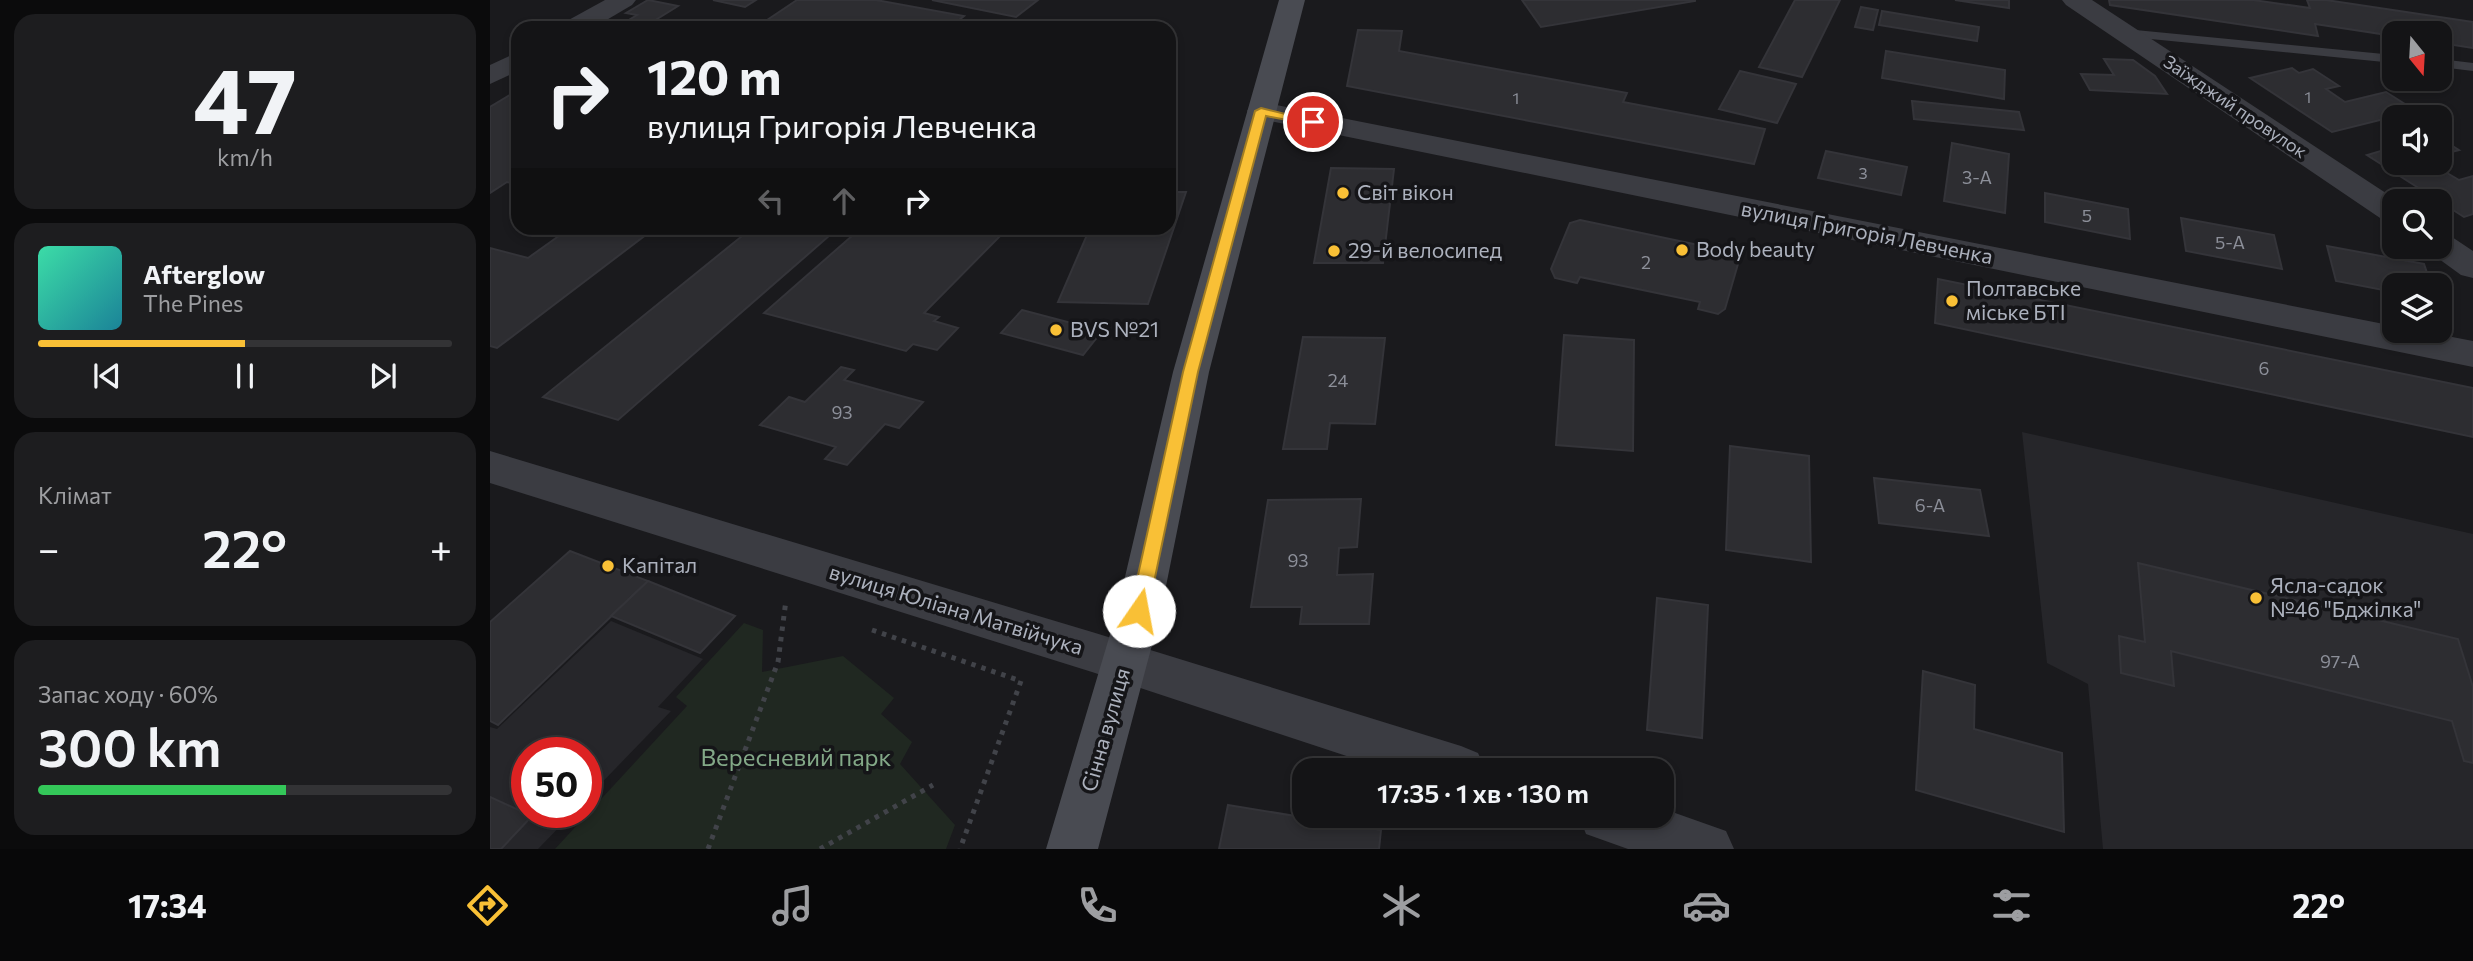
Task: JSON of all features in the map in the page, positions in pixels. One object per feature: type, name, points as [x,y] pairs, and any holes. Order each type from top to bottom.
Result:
[{"type":"main road","name":"Сінна вулиця","points":[[1072,849],[1139,611],[1191,372],[1292,0]]},
{"type":"street","points":[[586,21],[623,0]]},
{"type":"street","name":"Заїжджий провулок","points":[[2075,0],[2382,206]]},
{"type":"street","points":[[490,76],[511,64]]},
{"type":"street","name":"вулиця Григорія Левченка","points":[[1261,111],[2473,354]]},
{"type":"street","points":[[2452,252],[2473,267]]},
{"type":"street","name":"вулиця Юліана Матвійчука","points":[[491,469],[1125,662],[1424,758]]},
{"type":"street","points":[[1642,828],[1708,849]]},
{"type":"lane","points":[[2125,33],[2382,58]]},
{"type":"lane","points":[[2452,64],[2473,67]]},
{"type":"path","points":[[709,849],[778,663],[786,600],[799,604]]},
{"type":"path","points":[[864,627],[1021,681],[960,849]]},
{"type":"path","points":[[820,849],[933,785]]},
{"type":"shaded area","name":"Ясла-садок №46 \"Бджілка\"","points":[[2022,432],[2473,534],[2473,849],[2103,849],[2088,684],[2047,663]]},
{"type":"shaded area","points":[[611,621],[703,659],[658,707],[671,711],[602,782],[602,737],[511,737],[511,828],[558,828],[538,849],[490,849],[490,727],[497,729]]},
{"type":"green space","name":"Вересневий парк","points":[[744,623],[763,630],[762,672],[843,656],[894,698],[881,714],[912,742],[900,764],[955,825],[946,849],[555,849],[574,828],[602,828],[602,798],[687,706],[676,697]]},
{"type":"building","points":[[648,0],[678,6],[654,21],[627,21],[637,15],[626,13]]},
{"type":"building","points":[[713,0],[756,0],[745,7]]},
{"type":"building","points":[[797,0],[876,0],[964,16],[958,21],[766,21]]},
{"type":"building","points":[[932,0],[1038,0],[1016,17]]},
{"type":"building","points":[[1522,0],[1695,0],[1695,1],[1541,27]]},
{"type":"building","points":[[1795,0],[1840,0],[1802,77],[1759,67]]},
{"type":"building","points":[[1955,0],[2009,0],[2009,8]]},
{"type":"building","points":[[2109,0],[2253,0],[2310,8],[2307,0],[2326,0],[2473,22],[2473,48],[2452,45],[2452,21],[2382,21],[2382,34],[2315,24],[2318,36],[2110,5]]},
{"type":"building","points":[[1861,7],[1878,10],[1873,30],[1855,27]]},
{"type":"building","points":[[1882,11],[1979,27],[1977,41],[1879,25]]},
{"type":"building","points":[[1358,30],[1402,31],[1399,51],[1627,93],[1623,102],[1765,129],[1754,164],[1347,86]]},
{"type":"building","points":[[1886,51],[2005,70],[2004,99],[1882,78]]},
{"type":"building","points":[[2104,59],[2133,60],[2155,76],[2167,94],[2090,90],[2081,74],[2114,75]]},
{"type":"building","points":[[2292,68],[2299,73],[2313,69],[2339,86],[2326,89],[2345,102],[2386,92],[2407,105],[2382,105],[2382,120],[2332,132],[2250,78]]},
{"type":"building","points":[[1740,71],[1796,84],[1777,123],[1719,109]]},
{"type":"building","points":[[511,94],[511,183],[507,182],[490,193],[490,107]]},
{"type":"building","points":[[1912,101],[2019,112],[2024,130],[1914,119]]},
{"type":"building","points":[[1952,143],[2009,154],[2005,213],[1944,201]]},
{"type":"building","points":[[1826,151],[1907,167],[1901,195],[1818,178]]},
{"type":"building","points":[[2382,151],[2382,165],[2367,155]]},
{"type":"building","points":[[1331,168],[1394,169],[1383,263],[1314,263]]},
{"type":"building","points":[[2398,175],[2450,175],[2459,180],[2473,176],[2473,214],[2464,217],[2452,209],[2452,189],[2420,189]]},
{"type":"building","points":[[1176,192],[1186,192],[1176,221]]},
{"type":"building","points":[[2045,193],[2128,209],[2130,239],[2045,222]]},
{"type":"building","points":[[2181,218],[2274,235],[2282,269],[2186,251]]},
{"type":"building","points":[[1580,220],[1736,253],[1740,257],[1725,309],[1718,314],[1698,309],[1700,302],[1580,277],[1577,283],[1555,278],[1551,269],[1570,223]]},
{"type":"building","points":[[560,235],[646,235],[497,348],[490,346],[490,248],[528,258]]},
{"type":"building","points":[[743,235],[829,236],[618,420],[543,397]]},
{"type":"building","points":[[853,235],[1001,235],[924,313],[939,317],[934,321],[958,328],[937,350],[913,344],[906,351],[764,313]]},
{"type":"building","points":[[1087,235],[1171,235],[1148,304],[1058,302]]},
{"type":"building","points":[[2327,246],[2382,256],[2382,259],[2424,264],[2427,273],[2382,273],[2382,290],[2336,281]]},
{"type":"building","points":[[1938,279],[2473,388],[2473,437],[1935,323]]},
{"type":"building","points":[[1022,310],[1102,331],[1083,355],[1001,333]]},
{"type":"building","points":[[1564,335],[1634,340],[1633,451],[1556,445]]},
{"type":"building","points":[[1303,337],[1385,338],[1375,424],[1330,423],[1327,449],[1283,449]]},
{"type":"building","points":[[841,367],[854,370],[844,380],[923,402],[899,428],[885,424],[847,465],[825,459],[836,447],[760,425],[789,397],[805,402]]},
{"type":"building","points":[[1730,446],[1809,456],[1811,562],[1726,550]]},
{"type":"building","points":[[1874,478],[1980,490],[1989,536],[1879,523]]},
{"type":"building","points":[[1361,499],[1357,547],[1339,548],[1337,575],[1373,574],[1369,624],[1300,624],[1302,607],[1251,607],[1268,500]]},
{"type":"building","points":[[570,551],[648,581],[498,725],[490,721],[490,622]]},
{"type":"building","points":[[2138,563],[2458,639],[2473,687],[2473,763],[2464,761],[2452,721],[2171,651],[2174,686],[2121,673],[2119,636],[2145,642]]},
{"type":"building","points":[[648,581],[735,616],[700,653],[611,616]]},
{"type":"building","points":[[1657,598],[1708,605],[1702,738],[1647,730]]},
{"type":"building","points":[[1923,671],[1975,685],[1974,729],[2062,753],[2064,832],[1916,790]]},
{"type":"building","points":[[490,797],[511,806],[511,828],[521,828],[501,849],[490,849]]},
{"type":"building","points":[[1228,805],[1292,815],[1292,828],[1381,830],[1379,849],[1219,849]]},
{"type":"place","name":"Світ вікон","points":[[1343,193]]},
{"type":"place","name":"Body beauty","points":[[1682,250]]},
{"type":"place","name":"29-й велосипед","points":[[1334,251]]},
{"type":"place","name":"Полтавське міське БТІ","points":[[1952,301]]},
{"type":"place","name":"BVS №21","points":[[1056,330]]},
{"type":"place","name":"Капітал","points":[[608,566]]},
{"type":"place","name":"Ясла-садок №46 \"Бджілка\"","points":[[2256,598]]},
{"type":"route","points":[[1139,611],[1191,372],[1261,111],[1313,122]]}]
